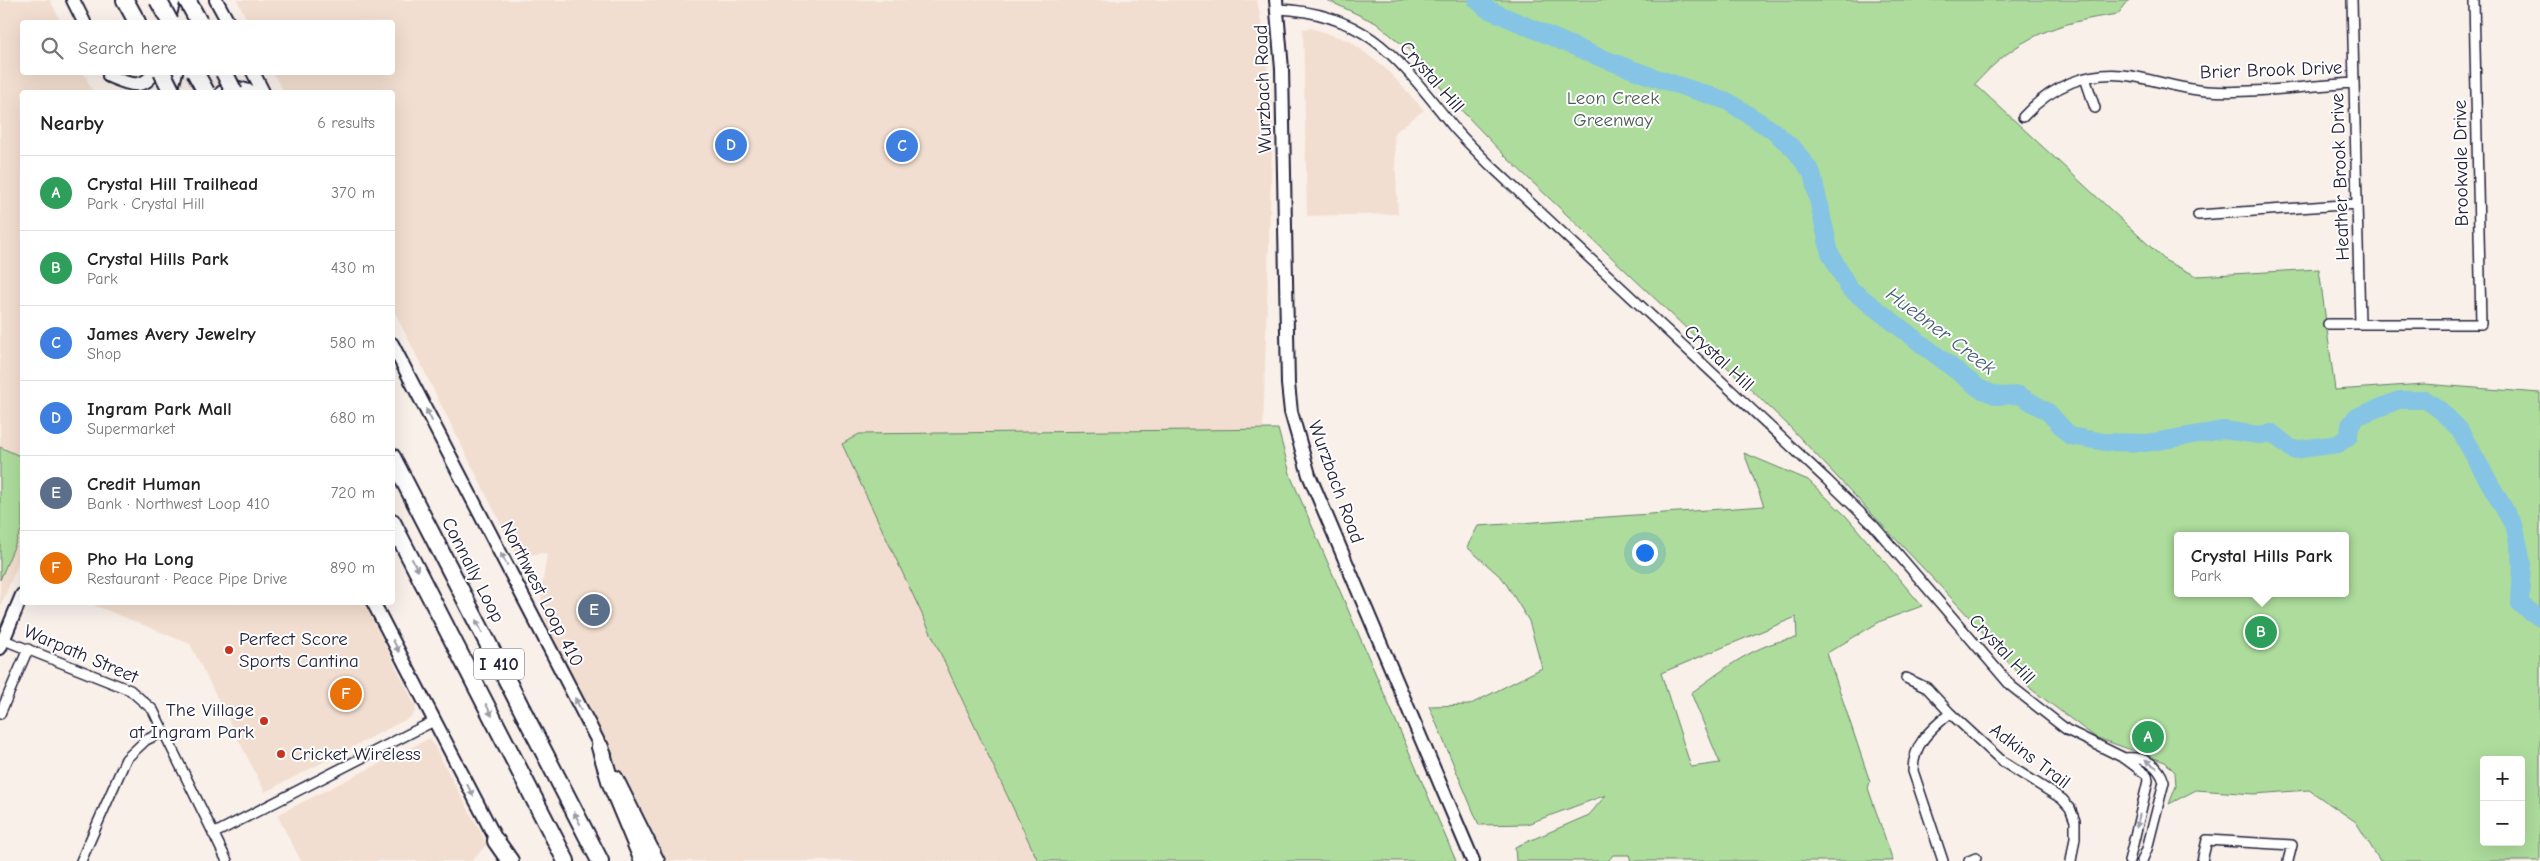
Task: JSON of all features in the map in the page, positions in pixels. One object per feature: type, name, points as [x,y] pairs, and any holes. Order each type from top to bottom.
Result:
[{"type":"highway","points":[[125,0],[136,20]]},
{"type":"highway","points":[[158,0],[168,20]]},
{"type":"highway","points":[[187,0],[198,20]]},
{"type":"highway","points":[[164,75],[171,90]]},
{"type":"highway","points":[[197,75],[205,90]]},
{"type":"highway","points":[[226,75],[233,90]]},
{"type":"highway","name":"Connally Loop","points":[[395,462],[600,861]]},
{"type":"highway","name":"I 410","points":[[395,528],[566,861]]},
{"type":"highway","points":[[600,747],[611,784],[643,861]]},
{"type":"highway","points":[[496,841],[508,861]]},
{"type":"main road","points":[[73,0],[83,20]]},
{"type":"main road","points":[[169,20],[174,0]]},
{"type":"main road","points":[[192,20],[197,0]]},
{"type":"main road","name":"Wurzbach Road","points":[[1277,5],[1282,88],[1286,353],[1291,412],[1309,475],[1473,861]]},
{"type":"main road","points":[[220,8],[227,20]]},
{"type":"main road","points":[[108,75],[116,90]]},
{"type":"main road","points":[[110,75],[125,83],[139,85],[149,80],[152,75]]},
{"type":"main road","points":[[172,90],[175,75]]},
{"type":"main road","points":[[200,90],[203,75]]},
{"type":"main road","points":[[254,75],[262,90]]},
{"type":"main road","points":[[227,90],[235,87],[246,90]]},
{"type":"main road","name":"Northwest Loop 410","points":[[395,350],[658,861]]},
{"type":"main road","points":[[2,644],[20,600]]},
{"type":"main road","points":[[376,605],[496,841]]},
{"type":"street","name":"Heather Brook Drive","points":[[2352,0],[2360,324]]},
{"type":"street","name":"Brookvale Drive","points":[[2360,324],[2482,324],[2474,0]]},
{"type":"street","name":"Crystal Hill","points":[[1277,5],[1338,21],[1388,49],[1458,132],[1490,166],[1840,492],[1874,526],[2011,686],[2067,730],[2124,758],[2147,775],[2148,781],[2129,861]]},
{"type":"street","name":"Brier Brook Drive","points":[[2023,118],[2033,106],[2052,91],[2085,78],[2121,75],[2206,91],[2354,83]]},
{"type":"street","points":[[2085,78],[2095,108]]},
{"type":"street","points":[[2198,215],[2357,204]]},
{"type":"street","points":[[2328,324],[2360,324]]},
{"type":"street","name":"Warpath Street","points":[[2,644],[28,649],[130,690],[152,710],[227,861]]},
{"type":"street","points":[[0,714],[28,649]]},
{"type":"street","name":"Adkins Trail","points":[[1906,678],[1927,688],[1950,713],[2003,762],[2062,799],[2070,808],[2075,821],[2076,838],[2072,861]]},
{"type":"street","points":[[1943,861],[1913,771],[1913,759],[1924,736],[1950,713]]},
{"type":"street","points":[[213,834],[434,721]]},
{"type":"street","points":[[81,861],[126,759],[146,740],[163,732]]},
{"type":"street","name":"Crystal Hill","points":[[2124,758],[2132,757],[2153,764],[2162,774],[2164,787],[2142,861]]},
{"type":"street","points":[[2202,861],[2207,840],[2292,845],[2288,861]]},
{"type":"shaded area","points":[[0,0],[50,0],[60,20],[20,20],[20,75],[85,75],[92,90],[20,90],[20,560],[0,607]]},
{"type":"shaded area","points":[[237,0],[1257,0],[1264,36],[1273,117],[1263,430],[859,434],[843,444],[1038,861],[663,861],[552,639],[544,616],[541,594],[547,553],[517,556],[395,313],[395,90],[283,90],[274,75],[395,75],[395,20],[247,20]]},
{"type":"shaded area","points":[[1311,28],[1350,41],[1385,68],[1424,110],[1394,133],[1398,214],[1307,216],[1303,29]]},
{"type":"shaded area","points":[[94,605],[365,605],[416,707],[415,712],[411,717],[265,792],[190,644]]},
{"type":"shaded area","points":[[430,738],[487,844],[472,861],[301,861],[277,815]]},
{"type":"green space","name":"Leon Creek Greenway","points":[[1327,0],[2129,0],[2118,14],[2075,22],[2039,34],[2007,54],[1975,84],[2166,261],[2197,276],[2319,269],[2335,390],[2424,384],[2540,393],[2540,861],[2380,861],[2356,822],[2309,790],[2254,794],[2196,790],[2169,804],[2176,786],[2175,772],[2165,762],[2095,737],[2031,689],[1972,620],[1787,424],[1507,158],[1444,92],[1422,61],[1376,23]]},
{"type":"green space","points":[[1278,429],[1291,477],[1456,861],[1038,861],[842,444],[859,434]]},
{"type":"green space","points":[[0,447],[20,456],[20,533],[0,580]]},
{"type":"green space","points":[[1744,453],[1808,480],[1846,516],[1922,606],[1881,621],[1827,653],[1870,782],[1868,788],[1893,861],[1631,861],[1629,855],[1613,855],[1608,861],[1516,861],[1515,847],[1589,815],[1606,795],[1527,824],[1479,825],[1429,706],[1469,705],[1542,668],[1529,621],[1503,579],[1467,547],[1478,526],[1764,506]],"holes":[[[1796,617],[1797,638],[1768,645],[1754,651],[1691,693],[1720,763],[1691,767],[1661,673]]]},
{"type":"waterway","name":"Huebner Creek","points":[[1477,0],[1487,9],[1596,56],[1727,101],[1772,130],[1794,149],[1812,173],[1830,253],[1849,288],[1980,389],[1998,396],[2019,395],[2048,412],[2070,436],[2105,442],[2146,443],[2223,430],[2259,435],[2272,433],[2293,450],[2338,444],[2349,436],[2350,425],[2356,417],[2399,400],[2426,400],[2440,410],[2459,429],[2515,528],[2522,563],[2520,604],[2540,618]]},
{"type":"place","name":"Ingram Park Mall","points":[[731,145]]},
{"type":"place","name":"James Avery Jewelry","points":[[902,146]]},
{"type":"place","name":"Credit Human","points":[[594,610]]},
{"type":"place","name":"Crystal Hills Park","points":[[2261,632]]},
{"type":"place","name":"Perfect Score Sports Cantina","points":[[229,650]]},
{"type":"place","name":"Pho Ha Long","points":[[346,694]]},
{"type":"place","name":"The Village at Ingram Park","points":[[264,721]]},
{"type":"place","name":"Crystal Hill Trailhead","points":[[2148,737]]},
{"type":"place","name":"Cricket Wireless","points":[[281,754]]}]
